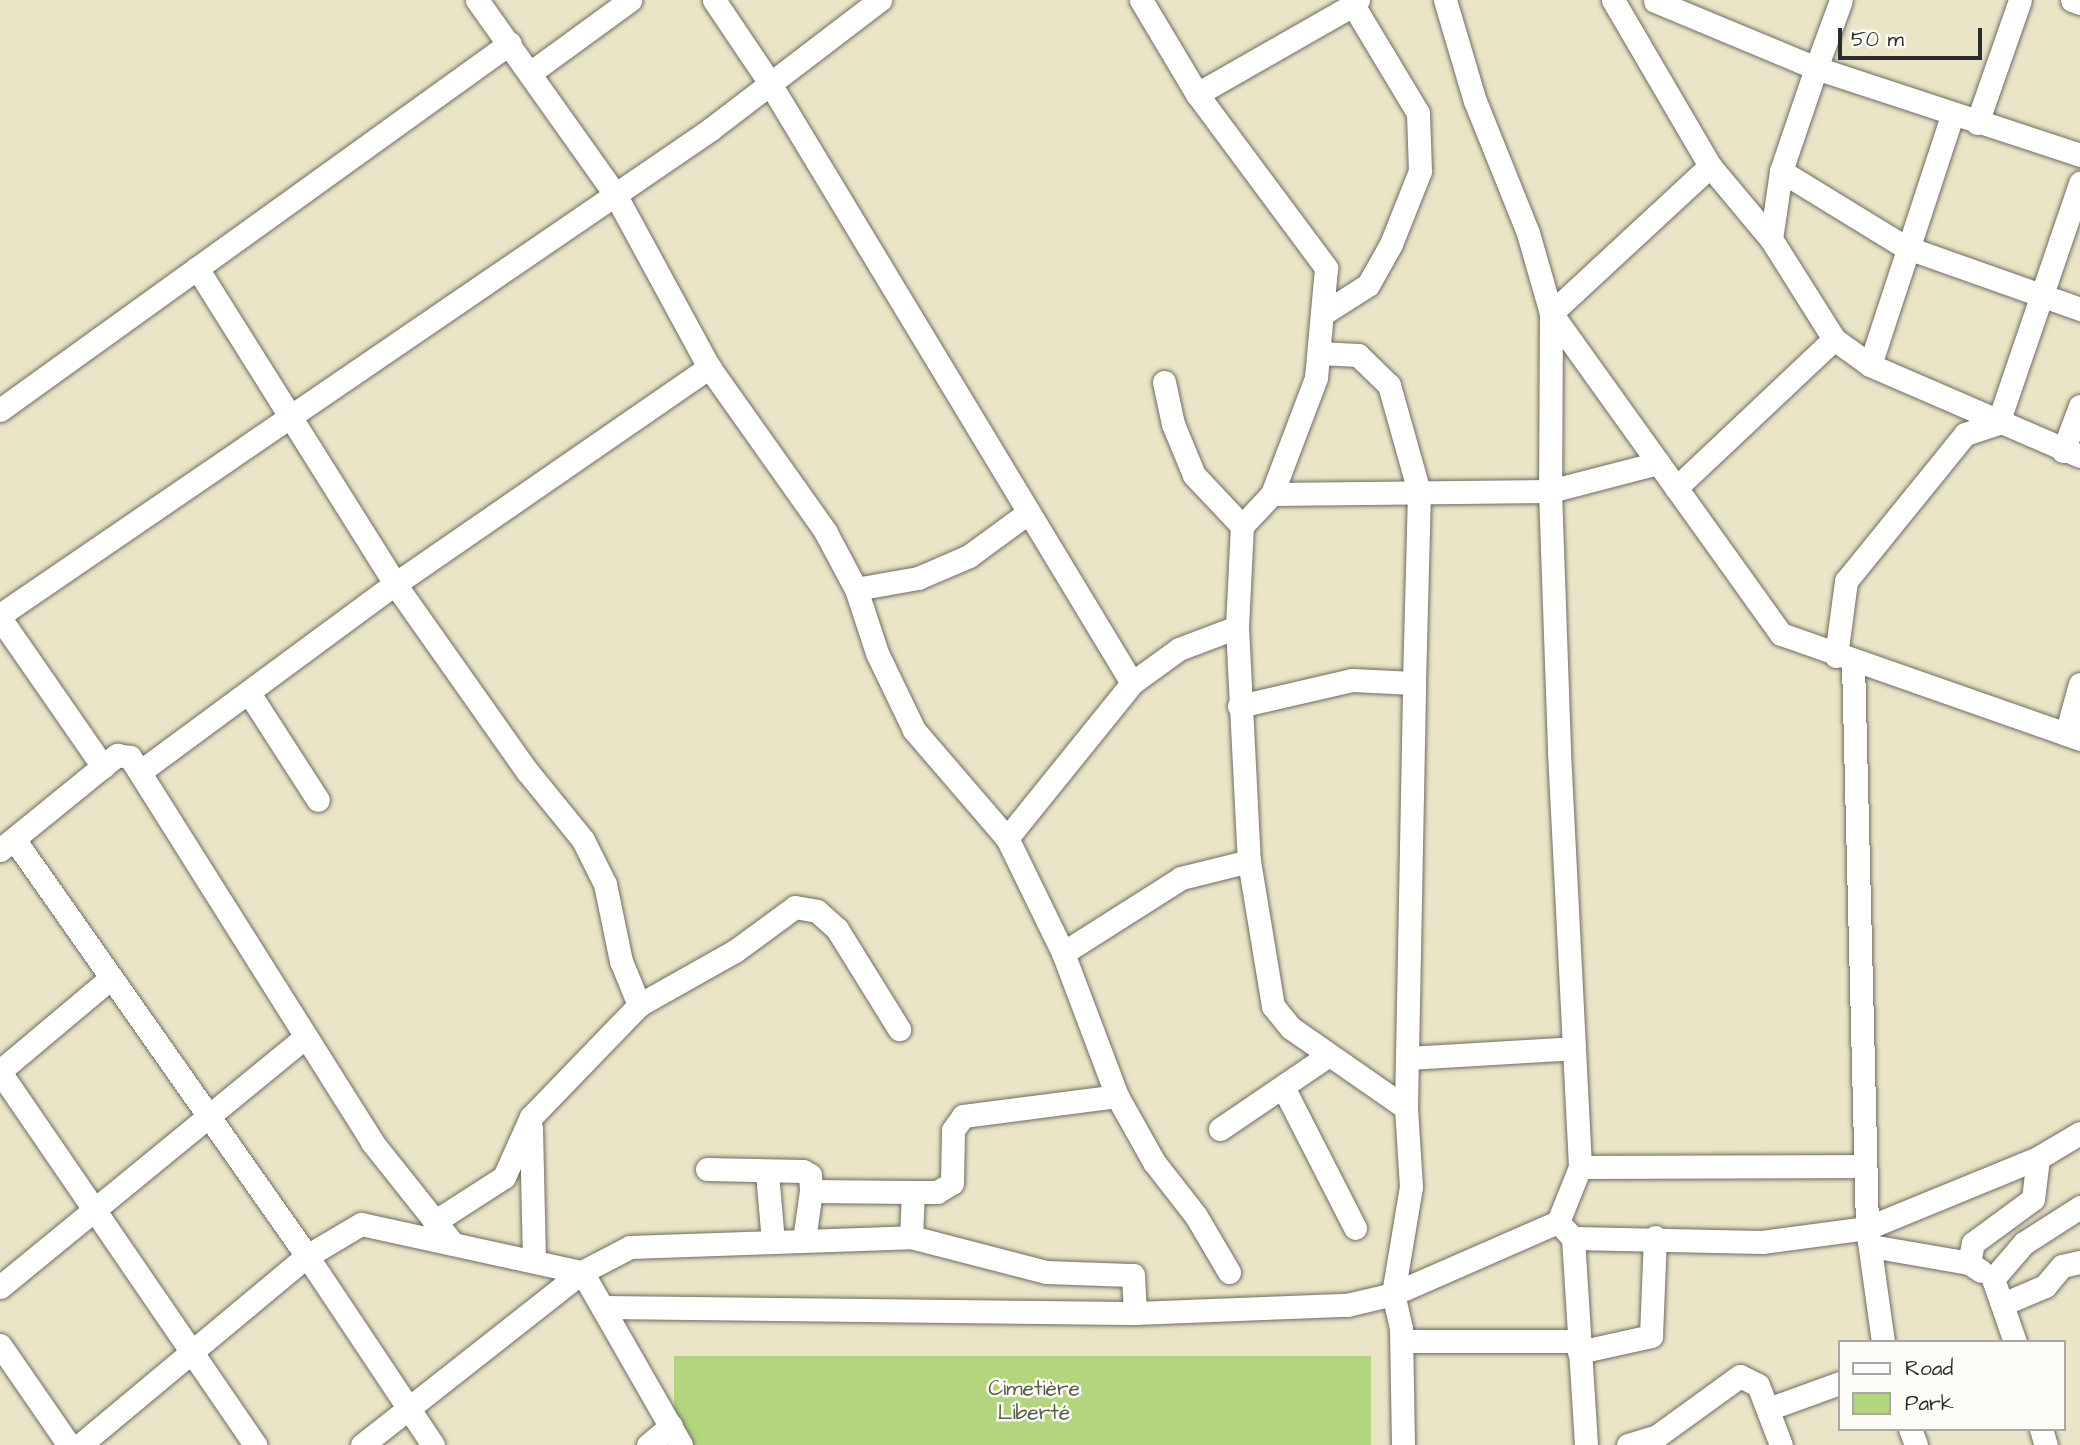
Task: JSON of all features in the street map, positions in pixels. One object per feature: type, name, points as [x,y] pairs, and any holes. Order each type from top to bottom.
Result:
[{"type":"street","points":[[477,0],[615,194],[709,367],[825,531],[856,589],[877,653],[914,730],[1007,838],[1063,953],[1117,1096],[1154,1163],[1196,1216],[1229,1272]]},
{"type":"street","points":[[530,73],[630,0]]},
{"type":"street","points":[[714,0],[769,82],[1132,683]]},
{"type":"street","points":[[103,766],[0,616],[711,129],[769,82],[880,0]]},
{"type":"street","points":[[1141,0],[1196,94],[1326,268],[1324,313],[1316,377],[1272,494],[1242,526],[1237,627],[1249,861],[1273,1006],[1290,1028],[1406,1108]]},
{"type":"street","points":[[1445,0],[1475,101],[1528,233],[1551,313],[1550,491],[1580,1167],[1565,1230],[1587,1445]]},
{"type":"street","points":[[1613,0],[1635,31],[1710,166],[1771,239],[1834,338],[1870,365],[2072,453],[2080,406]]},
{"type":"street","points":[[1771,239],[1782,172],[1841,0]]},
{"type":"street","points":[[1977,123],[2020,0]]},
{"type":"street","points":[[2072,0],[2080,3]]},
{"type":"street","points":[[1635,31],[1656,1],[1816,68],[2080,155]]},
{"type":"street","points":[[1196,94],[1354,2],[1418,113],[1420,171],[1391,244],[1368,285],[1324,313]]},
{"type":"street","points":[[0,411],[510,43]]},
{"type":"street","points":[[1870,365],[1905,247],[1952,115]]},
{"type":"street","points":[[1551,313],[1710,166]]},
{"type":"street","points":[[1782,172],[1905,247],[2080,309]]},
{"type":"street","points":[[1998,423],[2080,183]]},
{"type":"street","points":[[197,268],[396,584],[527,771],[583,840],[605,884],[621,961],[639,1005]]},
{"type":"street","points":[[1551,313],[1781,634],[1845,659],[2073,737],[2080,684]]},
{"type":"street","points":[[1676,488],[1834,338]]},
{"type":"street","points":[[1319,353],[1358,355],[1389,385],[1419,492],[1406,1108],[1411,1187],[1393,1294],[1402,1341],[1403,1445]]},
{"type":"street","points":[[141,771],[396,584],[709,367]]},
{"type":"street","points":[[1164,382],[1172,424],[1194,475],[1242,526]]},
{"type":"street","points":[[1883,1340],[1869,1237],[1865,1166],[1845,659],[1846,581],[1965,434],[1998,423]]},
{"type":"street","points":[[1272,494],[1550,491],[1658,463]]},
{"type":"street","points":[[856,589],[918,578],[969,556],[1029,512]]},
{"type":"street","points":[[1007,838],[1132,683],[1179,649],[1237,627]]},
{"type":"street","points":[[1239,706],[1352,680],[1414,683]]},
{"type":"street","points":[[249,693],[318,800]]},
{"type":"street","points":[[433,1445],[307,1256],[111,978],[7,845],[103,766],[124,754],[141,771],[372,1142],[453,1244]]},
{"type":"street","points":[[1063,953],[1181,877],[1249,861]]},
{"type":"street","points":[[434,1222],[504,1177],[531,1117],[639,1005],[734,951],[794,907],[817,911],[837,929],[899,1029]]},
{"type":"street","points":[[111,978],[0,1071],[255,1445]]},
{"type":"street","points":[[0,1287],[305,1037]]},
{"type":"street","points":[[1407,1058],[1574,1048]]},
{"type":"street","points":[[1220,1129],[1284,1089],[1329,1055]]},
{"type":"street","points":[[1284,1089],[1354,1228]]},
{"type":"street","points":[[811,1191],[937,1192],[952,1184],[953,1130],[963,1116],[1117,1096]]},
{"type":"street","points":[[531,1117],[534,1261]]},
{"type":"street","points":[[1869,1237],[2038,1158],[2080,1133]]},
{"type":"street","points":[[1969,1263],[1973,1243],[2033,1199],[2038,1158]]},
{"type":"street","points":[[1580,1167],[1865,1166]]},
{"type":"street","points":[[707,1169],[807,1172],[811,1191],[804,1240]]},
{"type":"street","points":[[767,1172],[773,1241]]},
{"type":"street","points":[[911,1237],[913,1192]]},
{"type":"street","points":[[1993,1279],[2024,1243],[2077,1215]]},
{"type":"street","points":[[80,1445],[307,1256],[361,1224],[582,1272],[676,1436],[648,1445]]},
{"type":"street","points":[[604,1307],[1135,1313],[1347,1305],[1393,1294],[1565,1230],[1762,1242],[1869,1237],[1969,1263],[1993,1279],[2014,1340]]},
{"type":"street","points":[[362,1445],[582,1272],[630,1247],[911,1237],[1046,1272],[1133,1275],[1135,1313]]},
{"type":"street","points":[[1402,1341],[1579,1347],[1651,1336],[1655,1237]]},
{"type":"street","points":[[2003,1304],[2045,1286],[2062,1266],[2080,1262]]},
{"type":"street","points":[[0,1345],[69,1445]]},
{"type":"street","points":[[1628,1445],[1658,1441],[1740,1376],[1758,1385],[1781,1445]]},
{"type":"street","points":[[1768,1409],[1839,1383]]},
{"type":"green space","name":"Cimetière Liberté","points":[[674,1356],[1371,1356],[1371,1445],[674,1445]]}]
